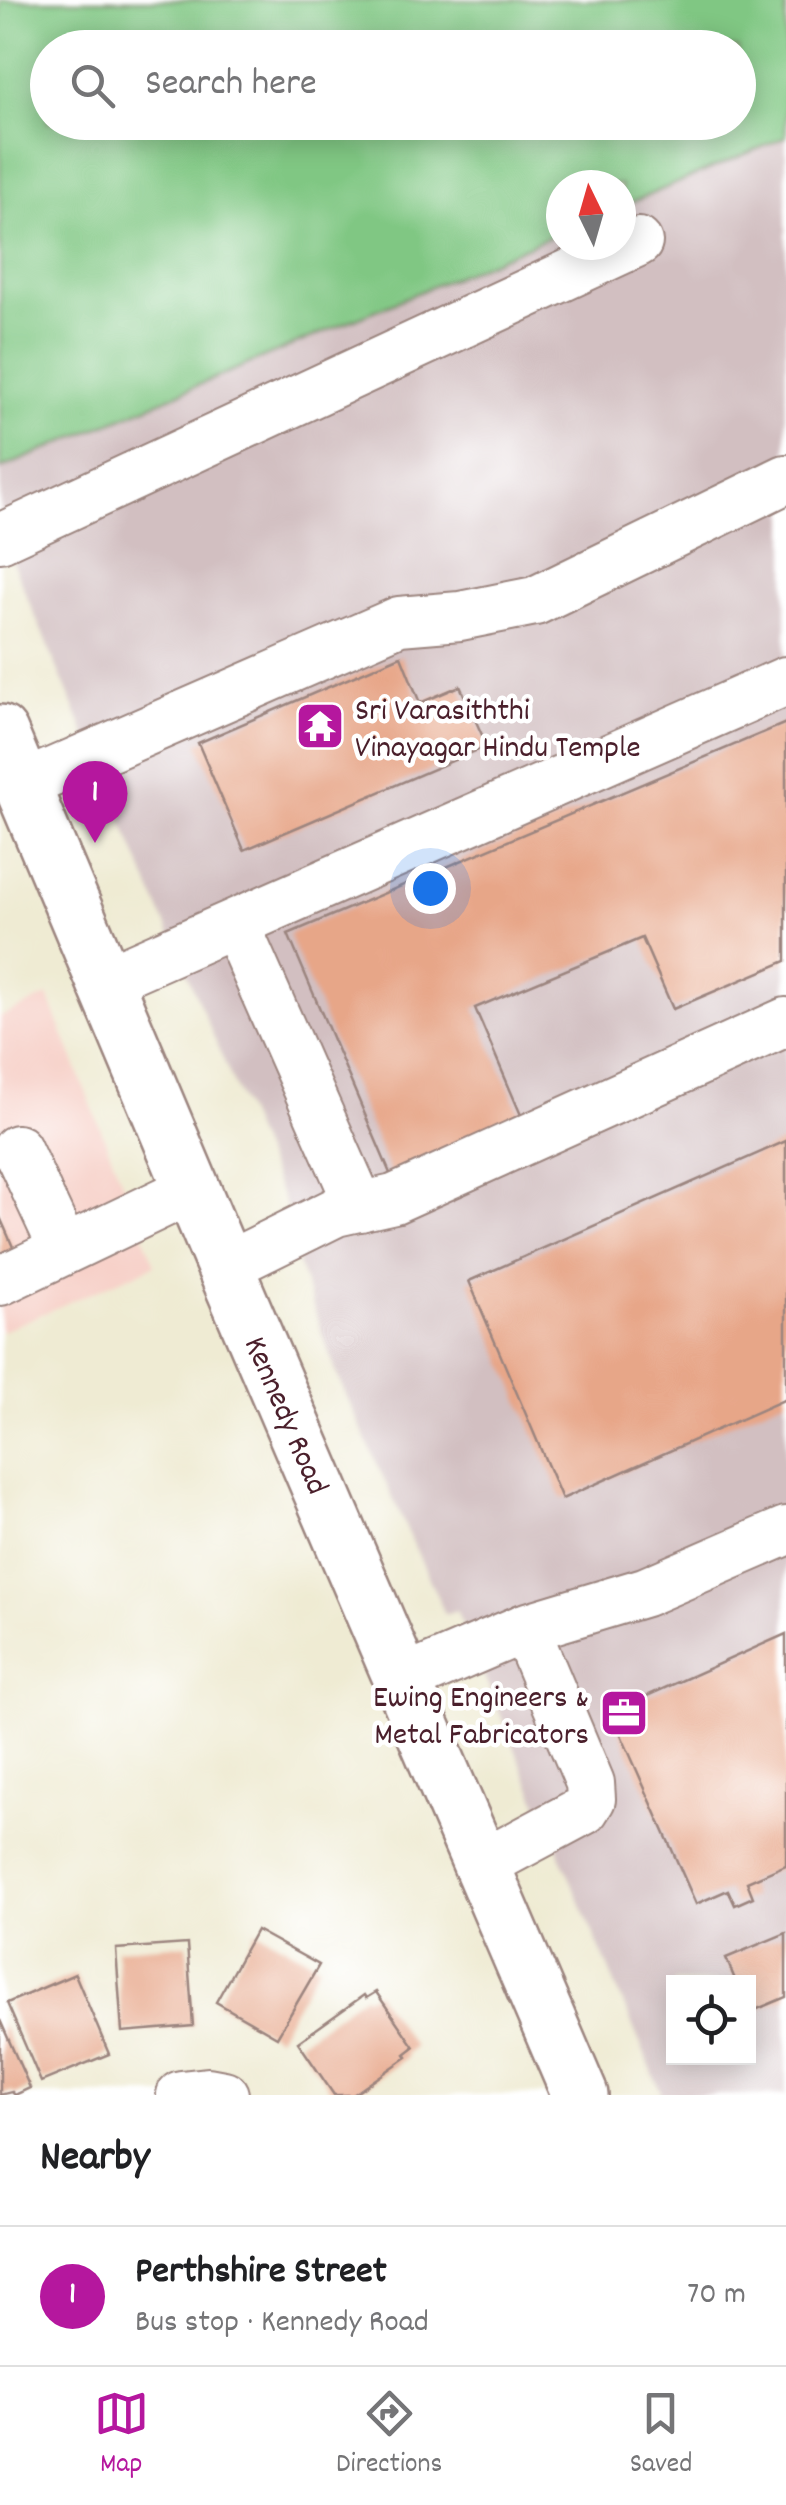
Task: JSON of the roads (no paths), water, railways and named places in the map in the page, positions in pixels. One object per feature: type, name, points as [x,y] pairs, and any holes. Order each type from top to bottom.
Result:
[{"type":"main road","name":"Kennedy Road","points":[[10,767],[106,980],[580,2095]]},
{"type":"street","points":[[0,538],[638,242]]},
{"type":"street","points":[[10,767],[399,621],[460,616],[535,601],[786,479]]},
{"type":"street","points":[[106,980],[786,681]]},
{"type":"street","points":[[235,924],[360,1207]]},
{"type":"street","points":[[225,1267],[336,1212],[394,1199],[786,1022]]},
{"type":"street","points":[[17,1149],[64,1250]]},
{"type":"street","points":[[0,1281],[192,1189]]},
{"type":"street","points":[[404,1680],[524,1628],[645,1592],[786,1532]]},
{"type":"street","points":[[483,1864],[584,1810],[591,1799],[590,1783],[524,1628]]},
{"type":"street","points":[[181,2095],[224,2095]]},
{"type":"place","name":"Sri Varasiththi Vinayagar Hindu Temple","points":[[320,726]]},
{"type":"place","name":"Perthshire Street","points":[[95,843]]},
{"type":"place","name":"Ewing Engineers & Metal Fabricators","points":[[624,1713]]}]
